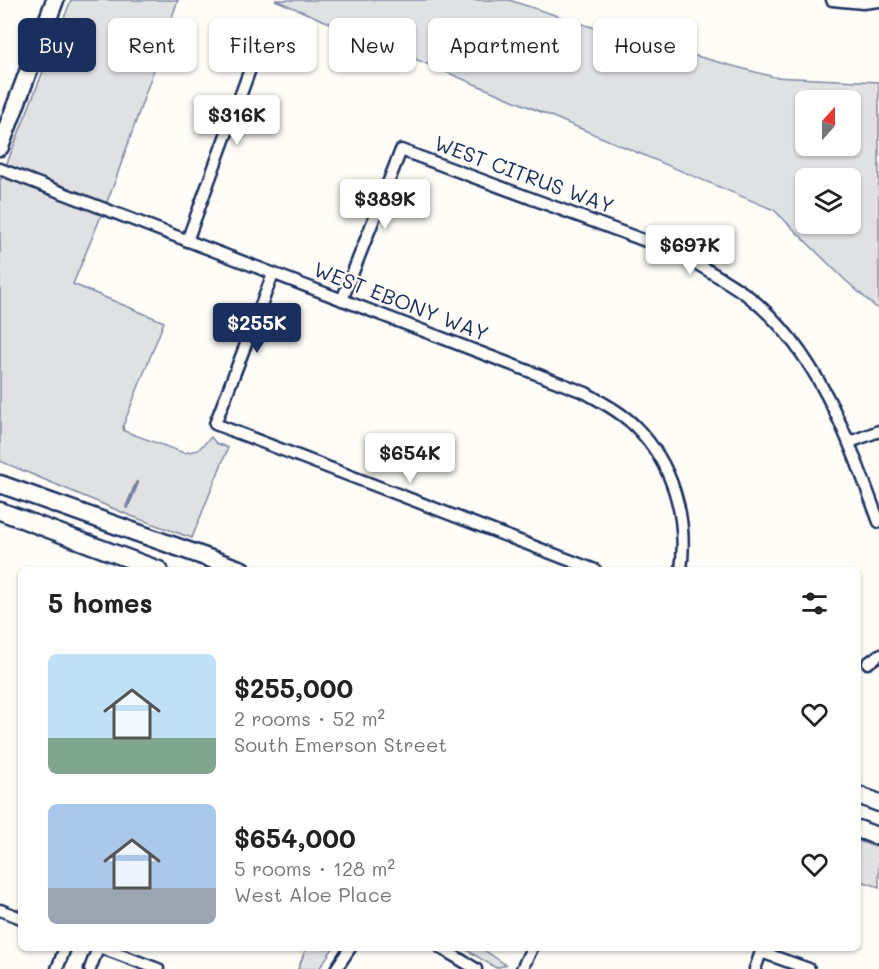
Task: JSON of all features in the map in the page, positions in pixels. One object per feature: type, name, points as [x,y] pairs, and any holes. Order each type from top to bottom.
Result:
[{"type":"main road","points":[[0,147],[55,0]]},
{"type":"main road","points":[[0,484],[234,567]]},
{"type":"main road","points":[[0,511],[151,567]]},
{"type":"main road","points":[[861,796],[879,803]]},
{"type":"main road","points":[[861,830],[879,837]]},
{"type":"street","points":[[832,0],[863,3],[879,1]]},
{"type":"street","points":[[187,241],[249,72]]},
{"type":"street","name":"WEST CITRUS WAY","points":[[342,300],[401,150],[678,253],[716,274],[749,297],[780,326],[826,394],[850,442],[879,522]]},
{"type":"street","name":"WEST EBONY WAY","points":[[0,169],[586,393],[611,407],[634,425],[655,448],[677,494],[683,526],[684,551],[681,567]]},
{"type":"street","points":[[273,274],[215,424],[587,567]]},
{"type":"street","points":[[850,442],[879,431]]},
{"type":"street","points":[[868,663],[879,655]]},
{"type":"street","points":[[0,910],[18,917]]},
{"type":"street","points":[[57,969],[63,951]]},
{"type":"street","points":[[90,969],[99,951]]},
{"type":"street","points":[[117,951],[158,969]]},
{"type":"street","points":[[336,969],[348,951]]},
{"type":"street","points":[[446,951],[476,969]]},
{"type":"street","points":[[522,969],[531,951]]},
{"type":"street","points":[[755,969],[761,952],[809,969]]},
{"type":"shaded area","points":[[71,0],[178,0],[172,18],[108,18],[108,72],[153,72],[113,187],[73,284],[164,322],[123,426],[124,431],[184,453],[198,450],[211,437],[216,443],[228,448],[192,538],[131,516],[0,461],[0,181],[43,72],[96,72],[96,18],[64,18]]},
{"type":"shaded area","points":[[275,0],[509,0],[564,18],[428,18],[428,64],[416,59],[416,18],[329,18],[329,23]]},
{"type":"shaded area","points":[[581,24],[593,27],[593,72],[697,72],[697,56],[774,77],[879,82],[879,310],[798,234],[861,234],[861,168],[795,168],[795,231],[774,210],[446,72],[581,72]]},
{"type":"shaded area","points":[[861,842],[879,848],[879,887],[861,881]]},
{"type":"shaded area","points":[[305,951],[331,951],[319,969],[298,969]]},
{"type":"shaded area","points":[[468,951],[485,951],[506,965],[496,968]]},
{"type":"waterway","points":[[127,507],[137,483]]}]
